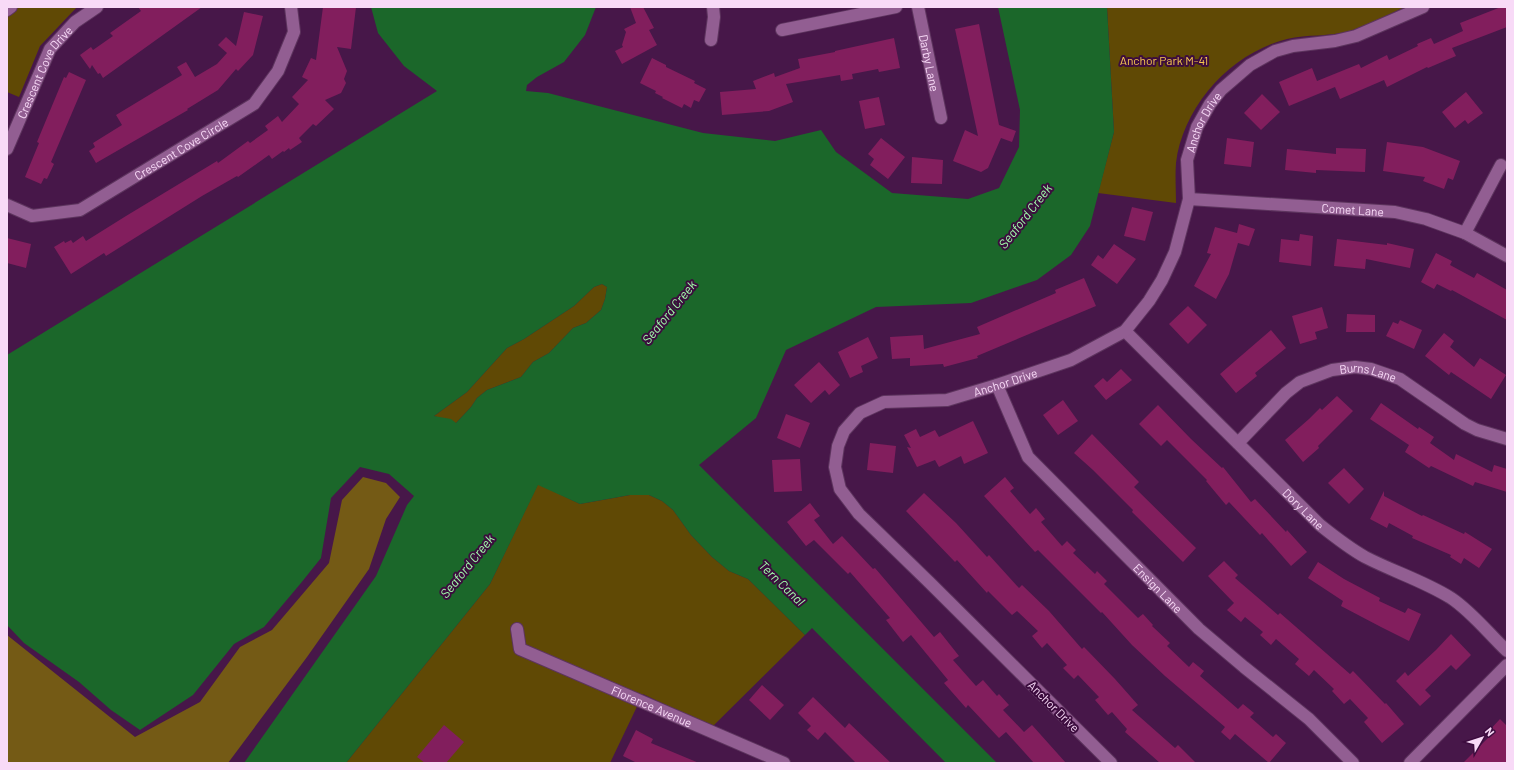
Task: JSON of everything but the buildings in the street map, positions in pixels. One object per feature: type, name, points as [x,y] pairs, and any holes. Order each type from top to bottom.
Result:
[{"type":"street","points":[[7,10],[11,7]]},
{"type":"street","name":"Crescent Cove Drive","points":[[7,149],[50,49],[75,22],[97,7]]},
{"type":"street","name":"Crescent Cove Circle","points":[[7,205],[32,216],[80,210],[254,104],[278,72],[294,32],[291,7]]},
{"type":"street","points":[[711,40],[714,17],[713,7]]},
{"type":"street","points":[[782,30],[896,7]]},
{"type":"street","name":"Darby Lane","points":[[918,7],[942,118]]},
{"type":"street","name":"Anchor Drive","points":[[1111,763],[859,514],[840,489],[835,468],[838,446],[844,431],[860,412],[884,402],[947,400],[997,386],[1071,360],[1125,331],[1149,301],[1162,280],[1175,252],[1189,199],[1187,160],[1197,127],[1210,104],[1221,90],[1250,65],[1275,51],[1293,46],[1335,41],[1356,36],[1423,7]]},
{"type":"street","points":[[1465,233],[1501,165]]},
{"type":"street","name":"Comet Lane","points":[[1189,199],[1395,212],[1426,219],[1465,233],[1507,256]]},
{"type":"street","name":"Dory Lane","points":[[1125,331],[1320,525],[1340,542],[1366,557],[1418,580],[1452,599],[1466,610],[1507,651]]},
{"type":"street","name":"Burns Lane","points":[[1238,443],[1286,393],[1300,382],[1332,370],[1355,367],[1371,369],[1400,379],[1465,424],[1477,430],[1507,439]]},
{"type":"street","name":"Ensign Lane","points":[[997,386],[1028,457],[1199,628],[1244,667],[1309,719],[1353,763]]},
{"type":"street","name":"Florence Avenue","points":[[516,629],[520,649],[784,763]]},
{"type":"street","points":[[1410,763],[1507,665]]},
{"type":"green space","points":[[7,7],[77,7],[40,46],[19,97],[7,92]]},
{"type":"green space","name":"Anchor Park M-41","points":[[1107,7],[1405,7],[1350,31],[1335,34],[1295,37],[1266,46],[1247,56],[1229,69],[1199,102],[1188,122],[1180,142],[1176,163],[1176,203],[1098,193],[1114,132]]},
{"type":"green space","points":[[602,284],[607,287],[601,310],[586,323],[573,328],[549,353],[533,362],[521,377],[487,390],[477,398],[456,423],[434,416],[467,392],[507,348],[524,339],[574,306],[594,287]]},
{"type":"green space","points":[[538,484],[580,504],[630,495],[649,495],[662,501],[673,510],[691,535],[712,557],[729,571],[748,579],[805,635],[712,727],[643,694],[610,763],[346,763],[490,584]]},
{"type":"shaded area","points":[[363,477],[386,483],[400,497],[386,519],[369,569],[307,657],[228,763],[7,763],[7,635],[135,737],[200,702],[240,647],[272,630],[329,563],[342,500]]},
{"type":"water","points":[[371,7],[596,7],[585,35],[564,62],[537,77],[527,85],[526,91],[548,93],[703,133],[775,141],[821,130],[836,152],[892,193],[968,199],[999,188],[1019,147],[1020,110],[998,7],[1107,7],[1114,132],[1090,226],[1071,255],[1037,280],[971,303],[876,307],[786,350],[756,418],[699,465],[997,763],[946,763],[812,628],[805,635],[748,579],[729,571],[712,557],[691,535],[673,510],[662,501],[649,495],[630,495],[580,504],[538,485],[490,584],[346,763],[244,763],[376,576],[407,505],[414,496],[389,474],[360,467],[331,498],[321,558],[301,583],[264,627],[234,644],[193,695],[140,730],[111,710],[79,682],[24,643],[7,625],[7,355],[437,91],[404,66],[378,33]],"holes":[[[602,284],[607,287],[601,310],[586,323],[573,328],[549,353],[533,362],[521,377],[487,390],[477,398],[456,423],[451,419],[434,416],[467,392],[507,348],[524,339],[574,306],[594,287]]]},
{"type":"water label","name":"Seaford Creek","points":[[1025,216]]},
{"type":"water label","name":"Seaford Creek","points":[[669,312]]},
{"type":"water label","name":"Seaford Creek","points":[[467,566]]},
{"type":"water label","name":"Tern Canal","points":[[782,583]]}]
